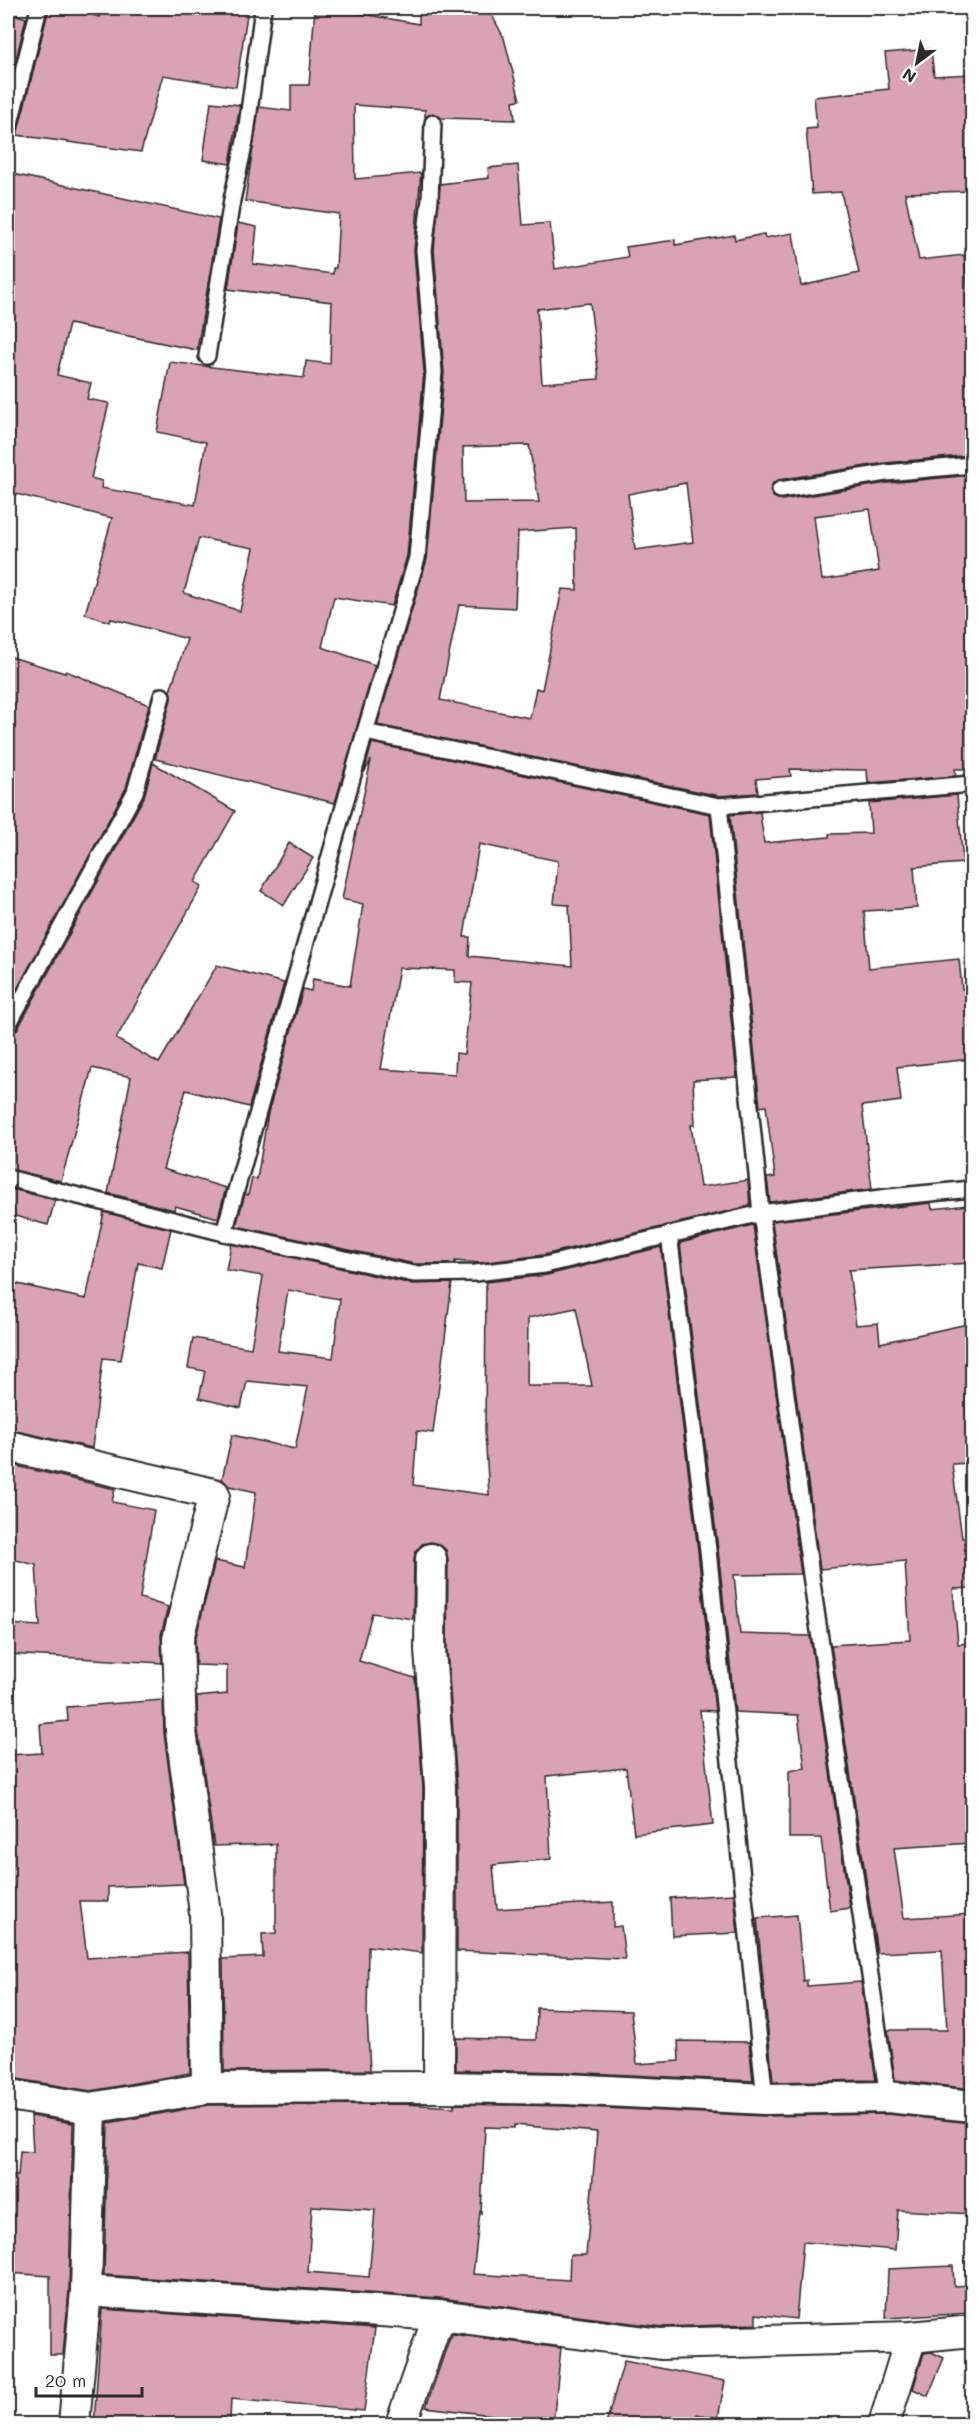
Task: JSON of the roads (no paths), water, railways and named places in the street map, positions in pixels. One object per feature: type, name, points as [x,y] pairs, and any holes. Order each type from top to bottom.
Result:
[{"type":"street","points":[[8,1446],[214,1494],[178,1639],[181,1731],[205,1913],[207,2088]]},
{"type":"street","points":[[431,1559],[429,1650],[440,1787],[439,2087]]},
{"type":"street","points":[[8,2088],[8,2095],[91,2108],[207,2088],[439,2087],[566,2089],[765,2099],[888,2097],[972,2106]]},
{"type":"street","points":[[74,2424],[86,2291],[91,2108]]},
{"type":"street","points":[[86,2291],[439,2315],[661,2344],[911,2337],[972,2331]]},
{"type":"street","points":[[401,2424],[439,2315]]},
{"type":"street","points":[[884,2424],[911,2337]]},
{"type":"lane","points":[[8,131],[39,8]]},
{"type":"lane","points":[[207,356],[232,200],[244,141],[263,8]]},
{"type":"lane","points":[[224,1233],[365,732],[417,558],[434,372],[424,250],[430,199],[434,123]]},
{"type":"lane","points":[[780,490],[886,472],[972,465]]},
{"type":"lane","points":[[8,1025],[135,792],[162,696]]},
{"type":"lane","points":[[365,732],[719,806],[972,784]]},
{"type":"lane","points":[[719,806],[761,1213],[815,1604],[888,2097]]},
{"type":"lane","points":[[8,1178],[224,1233],[414,1274],[475,1273],[545,1265],[761,1213],[972,1189]]},
{"type":"lane","points":[[669,1234],[708,1550],[765,2099]]}]
